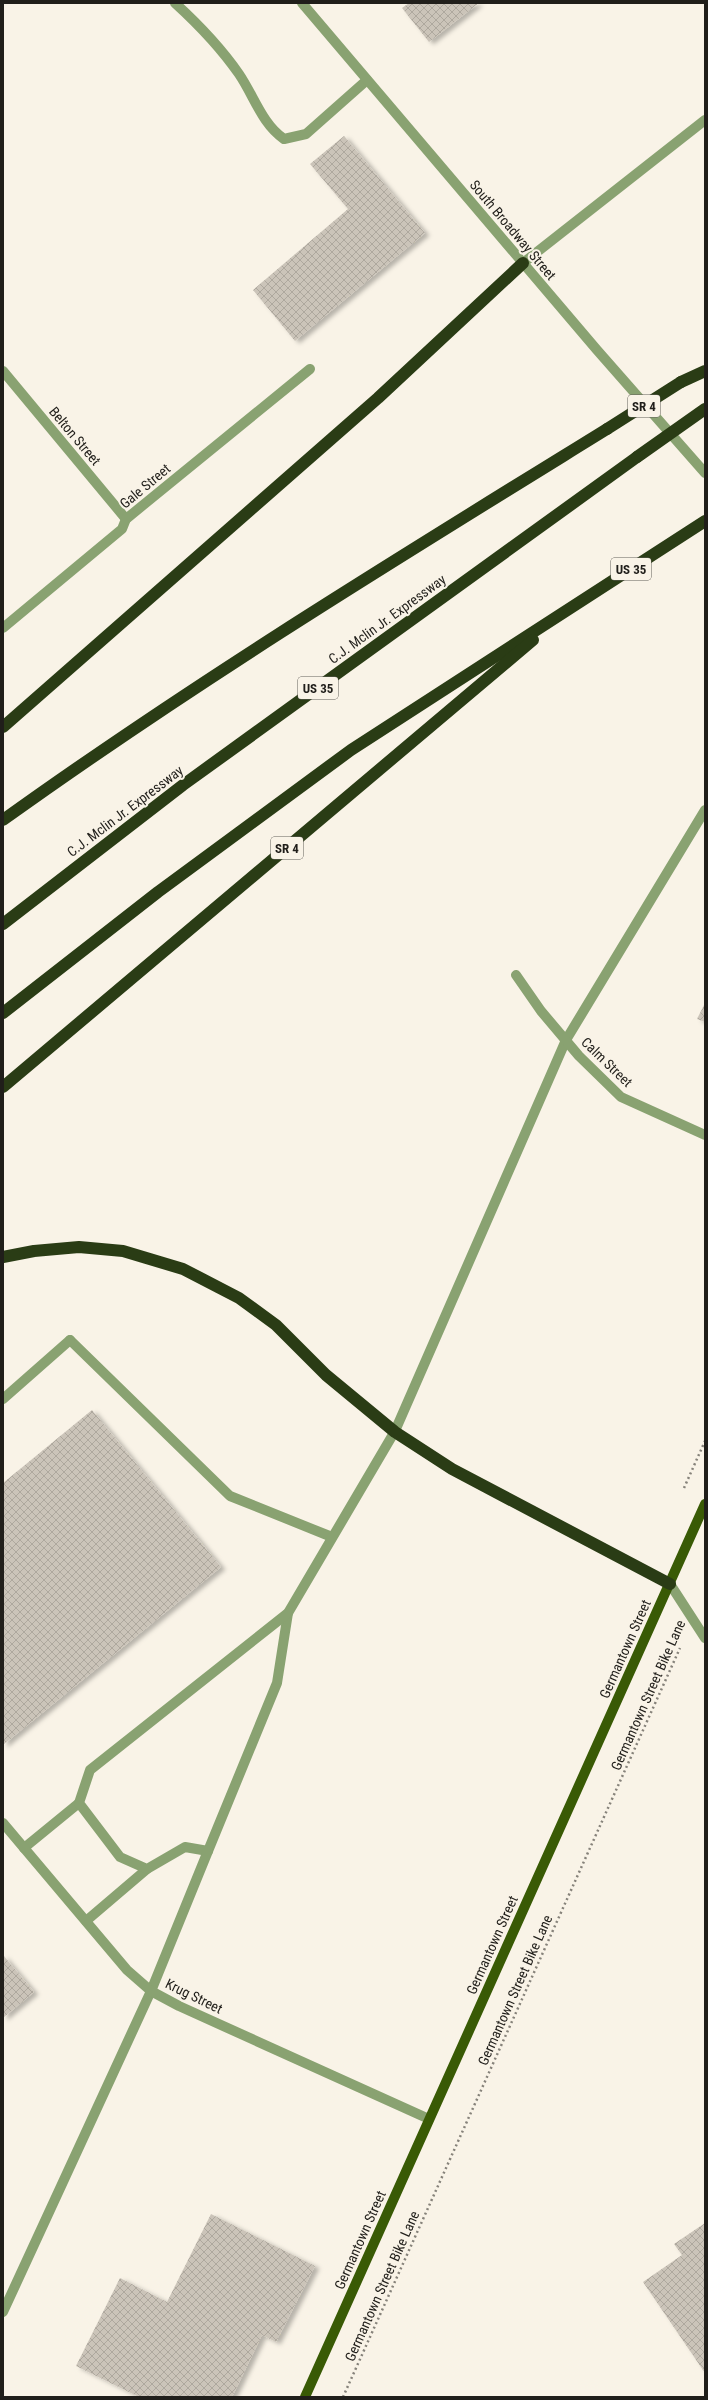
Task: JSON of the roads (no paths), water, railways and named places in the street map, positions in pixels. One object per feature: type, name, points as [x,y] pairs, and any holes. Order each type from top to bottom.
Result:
[{"type":"highway","points":[[3,727],[372,403],[523,264]]},
{"type":"highway","name":"SR 4","points":[[3,820],[58,781],[332,598],[681,382],[705,371]]},
{"type":"highway","name":"C.J. Mclin Jr. Expressway","points":[[3,924],[183,785],[705,408]]},
{"type":"highway","name":"US 35","points":[[3,1013],[158,892],[351,750],[705,521]]},
{"type":"highway","name":"SR 4","points":[[3,1087],[570,608]]},
{"type":"highway","points":[[3,1257],[34,1251],[79,1247],[123,1251],[183,1269],[238,1298],[276,1325],[326,1375],[395,1431],[452,1469],[670,1584]]},
{"type":"main road","name":"Germantown Street","points":[[305,2397],[705,1504]]},
{"type":"street","points":[[175,3],[210,39],[239,74],[272,131],[284,139],[306,134],[367,80]]},
{"type":"street","name":"South Broadway Street","points":[[302,3],[523,264],[705,473]]},
{"type":"street","points":[[523,264],[705,120]]},
{"type":"street","name":"Gale Street","points":[[3,628],[122,529],[126,520],[310,368]]},
{"type":"street","name":"Belton Street","points":[[3,371],[126,520]]},
{"type":"street","points":[[3,2312],[151,1991],[277,1683],[288,1613],[395,1431],[566,1040],[705,810]]},
{"type":"street","name":"Calm Street","points":[[516,975],[566,1040],[621,1097],[705,1135]]},
{"type":"street","points":[[3,1399],[70,1340],[230,1496],[332,1537]]},
{"type":"street","points":[[670,1584],[705,1638]]},
{"type":"street","points":[[24,1848],[79,1803],[90,1770],[288,1613]]},
{"type":"street","points":[[79,1803],[120,1857],[147,1869]]},
{"type":"street","name":"Krug Street","points":[[3,1823],[127,1970],[151,1991],[179,2006],[429,2119]]},
{"type":"street","points":[[86,1921],[147,1869],[185,1846],[208,1851]]}]
